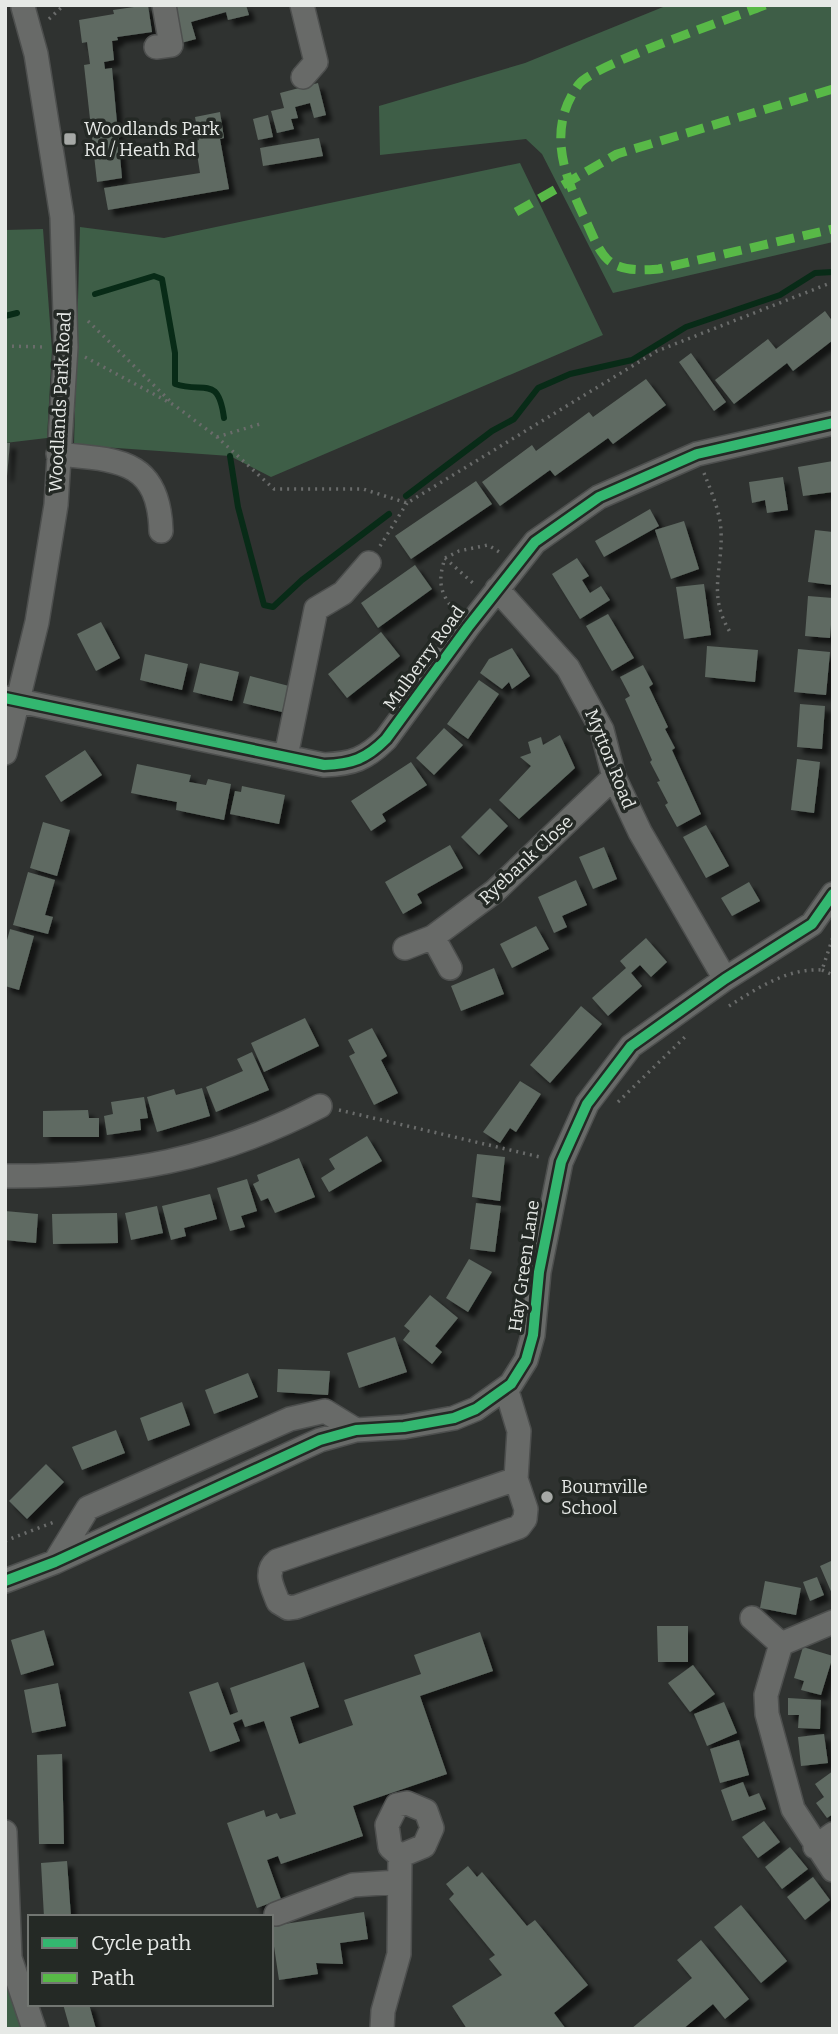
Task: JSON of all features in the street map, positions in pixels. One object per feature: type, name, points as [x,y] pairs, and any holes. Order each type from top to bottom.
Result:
[{"type":"street","points":[[156,47],[171,45],[164,5]]},
{"type":"street","points":[[302,5],[316,62],[303,77]]},
{"type":"street","name":"Woodlands Park Road","points":[[5,754],[12,700],[37,622],[56,505],[66,347],[62,217],[36,54],[20,6]]},
{"type":"street","name":"Mulberry Road","points":[[12,700],[324,765],[351,765],[371,753],[386,739],[468,627],[535,542],[599,497],[697,454],[833,423]]},
{"type":"street","points":[[58,454],[114,460],[138,469],[152,486],[160,506],[161,531]]},
{"type":"street","points":[[286,756],[316,608],[343,593],[369,563]]},
{"type":"street","name":"Mytton Road","points":[[493,594],[568,668],[602,730],[614,777],[640,832],[725,979]]},
{"type":"street","name":"Ryebank Close","points":[[405,948],[433,937],[495,891],[614,777]]},
{"type":"street","name":"Hay Green Lane","points":[[5,1581],[55,1562],[320,1440],[356,1430],[404,1427],[454,1418],[476,1409],[506,1388],[526,1360],[533,1335],[538,1272],[561,1162],[587,1104],[631,1046],[725,979],[812,924],[833,894]]},
{"type":"street","points":[[433,937],[450,968]]},
{"type":"street","points":[[5,1176],[56,1176],[134,1170],[212,1152],[258,1136],[320,1105]]},
{"type":"street","points":[[506,1388],[519,1431],[516,1479],[526,1509],[525,1519],[519,1527],[296,1607],[289,1608],[278,1602],[269,1576],[272,1565],[277,1561],[516,1479]]},
{"type":"street","points":[[55,1562],[88,1508],[290,1419],[325,1411],[356,1430]]},
{"type":"street","points":[[752,1618],[780,1644]]},
{"type":"street","points":[[780,1644],[833,1622]]},
{"type":"street","points":[[780,1644],[766,1695],[767,1714],[793,1809],[824,1840],[833,1870]]},
{"type":"street","points":[[5,1832],[8,1958],[34,2029]]},
{"type":"street","points":[[383,2029],[383,2011],[399,1954],[400,1856]]},
{"type":"street","points":[[276,1914],[353,1885],[398,1882]]},
{"type":"path","points":[[52,18],[64,5]]},
{"type":"path","points":[[369,563],[407,503],[657,351],[833,282]]},
{"type":"path","points":[[64,297],[174,405],[217,437],[274,489],[363,489],[407,503]]},
{"type":"path","points":[[5,346],[66,347],[174,405]]},
{"type":"path","points":[[217,437],[260,424]]},
{"type":"path","points":[[697,454],[713,496],[721,528],[718,602],[719,613],[730,632]]},
{"type":"path","points":[[468,627],[442,595],[439,576],[445,558],[459,551],[488,545],[517,563]]},
{"type":"path","points":[[445,558],[493,594]]},
{"type":"path","points":[[822,970],[833,937]]},
{"type":"path","points":[[720,1011],[762,986],[801,969],[822,970],[833,975]]},
{"type":"path","points":[[612,1108],[689,1033]]},
{"type":"path","points":[[320,1105],[561,1162]]},
{"type":"path","points":[[5,1541],[88,1508]]},
{"type":"green space","points":[[668,5],[833,5],[833,242],[613,293],[542,154],[526,139],[380,155],[379,106],[525,63]]},
{"type":"green space","points":[[520,163],[603,335],[271,477],[230,456],[74,445],[80,227],[164,238]]},
{"type":"green space","points":[[43,229],[52,350],[47,438],[5,443],[5,230]]},
{"type":"green space","points":[[5,1967],[31,2029],[5,2029]]},
{"type":"building","points":[[148,5],[152,32],[117,37],[118,40],[112,41],[114,60],[104,62],[105,69],[112,68],[122,178],[97,182],[84,65],[90,64],[87,42],[82,43],[79,20],[114,14],[113,10]]},
{"type":"building","points":[[171,5],[246,5],[249,15],[228,20],[226,12],[191,22],[196,39],[181,43]]},
{"type":"building","points":[[318,83],[326,115],[314,118],[310,103],[295,107],[298,118],[291,119],[294,129],[277,133],[271,111],[284,108],[280,93]]},
{"type":"building","points":[[220,112],[224,138],[220,139],[229,189],[108,210],[104,188],[200,173],[195,141],[199,140],[195,117]]},
{"type":"building","points":[[268,115],[273,137],[258,140],[253,119]]},
{"type":"building","points":[[319,138],[323,156],[263,166],[260,148]]},
{"type":"building","points":[[825,311],[833,322],[833,340],[793,371],[787,363],[734,404],[715,380],[768,339],[776,349]]},
{"type":"building","points":[[691,353],[726,402],[714,411],[679,362]]},
{"type":"building","points":[[646,379],[666,405],[613,444],[608,438],[555,476],[550,470],[500,506],[482,482],[532,445],[536,451],[589,412],[593,417]]},
{"type":"building","points":[[5,443],[10,443],[7,476],[5,476]]},
{"type":"building","points":[[833,461],[833,492],[803,496],[798,467]]},
{"type":"building","points":[[783,477],[788,510],[767,513],[765,500],[752,503],[749,482]]},
{"type":"building","points":[[476,481],[492,504],[411,559],[395,536]]},
{"type":"building","points":[[650,509],[659,526],[604,557],[595,541]]},
{"type":"building","points":[[684,521],[699,569],[671,579],[655,530]]},
{"type":"building","points":[[815,530],[833,532],[832,585],[808,582]]},
{"type":"building","points":[[577,558],[589,576],[582,580],[590,593],[601,586],[610,600],[580,619],[552,574]]},
{"type":"building","points":[[415,565],[432,589],[378,628],[361,603]]},
{"type":"building","points":[[704,584],[711,635],[684,639],[676,587]]},
{"type":"building","points":[[808,596],[833,598],[830,638],[805,636]]},
{"type":"building","points":[[608,614],[634,658],[612,671],[586,626]]},
{"type":"building","points":[[101,622],[120,658],[96,671],[77,634]]},
{"type":"building","points":[[381,632],[400,656],[347,698],[328,674]]},
{"type":"building","points":[[707,646],[758,650],[755,682],[705,677]]},
{"type":"building","points":[[512,648],[530,676],[512,689],[509,682],[502,689],[480,673],[489,659]]},
{"type":"building","points":[[798,649],[830,652],[826,695],[794,692]]},
{"type":"building","points":[[145,654],[188,664],[182,690],[140,680]]},
{"type":"building","points":[[200,663],[239,672],[232,701],[193,692]]},
{"type":"building","points":[[643,665],[653,684],[649,687],[668,727],[665,729],[675,748],[672,750],[701,814],[677,827],[665,805],[668,803],[657,782],[660,781],[650,762],[652,760],[625,699],[630,696],[620,677]]},
{"type":"building","points":[[250,676],[289,686],[282,712],[243,703]]},
{"type":"building","points":[[479,680],[499,694],[468,739],[447,724]]},
{"type":"building","points":[[800,704],[825,706],[822,749],[797,747]]},
{"type":"building","points":[[444,728],[463,745],[434,775],[416,758]]},
{"type":"building","points":[[560,735],[575,768],[519,819],[499,800],[531,766],[520,757],[531,753],[528,742],[541,737],[543,745]]},
{"type":"building","points":[[85,750],[102,775],[61,802],[45,776]]},
{"type":"building","points":[[797,759],[820,762],[814,813],[791,810]]},
{"type":"building","points":[[411,762],[427,785],[382,814],[386,821],[371,831],[351,801]]},
{"type":"building","points":[[137,764],[191,775],[189,782],[206,785],[208,779],[231,784],[224,820],[176,810],[177,802],[131,793]]},
{"type":"building","points":[[242,786],[285,795],[279,824],[230,814],[235,791],[241,792]]},
{"type":"building","points":[[490,808],[508,826],[479,855],[461,837]]},
{"type":"building","points":[[43,822],[70,830],[57,876],[30,868]]},
{"type":"building","points":[[706,825],[729,866],[706,878],[683,837]]},
{"type":"building","points":[[450,845],[463,868],[417,894],[422,903],[403,914],[385,882]]},
{"type":"building","points":[[604,847],[617,879],[593,889],[579,857]]},
{"type":"building","points":[[28,872],[55,880],[45,915],[53,917],[48,934],[13,925]]},
{"type":"building","points":[[576,880],[587,905],[562,916],[567,927],[554,933],[538,897]]},
{"type":"building","points":[[749,882],[760,901],[732,916],[721,898]]},
{"type":"building","points":[[536,926],[549,949],[512,968],[500,944]]},
{"type":"building","points":[[10,929],[34,936],[19,990],[5,986],[5,948]]},
{"type":"building","points":[[646,938],[667,962],[651,977],[640,965],[631,973],[642,986],[608,1016],[592,998],[626,968],[620,961]]},
{"type":"building","points":[[494,968],[504,994],[461,1011],[451,986]]},
{"type":"building","points":[[581,1006],[602,1024],[550,1083],[530,1065]]},
{"type":"building","points":[[305,1018],[319,1046],[264,1072],[251,1043]]},
{"type":"building","points":[[372,1028],[387,1056],[381,1060],[398,1093],[374,1105],[349,1056],[355,1053],[348,1040]]},
{"type":"building","points":[[252,1052],[269,1090],[216,1112],[206,1087],[243,1071],[237,1059]]},
{"type":"building","points":[[520,1081],[541,1094],[516,1132],[510,1128],[500,1143],[483,1132]]},
{"type":"building","points":[[202,1088],[210,1116],[157,1132],[147,1097],[174,1089],[176,1095]]},
{"type":"building","points":[[144,1097],[148,1118],[140,1119],[141,1130],[107,1135],[104,1116],[113,1114],[111,1102]]},
{"type":"building","points":[[88,1110],[89,1118],[99,1118],[99,1137],[43,1137],[43,1111]]},
{"type":"building","points":[[367,1136],[382,1161],[329,1192],[321,1178],[335,1169],[329,1159]]},
{"type":"building","points":[[477,1154],[505,1157],[500,1201],[472,1197]]},
{"type":"building","points":[[299,1158],[315,1197],[275,1213],[268,1198],[261,1201],[253,1184],[259,1181],[257,1175]]},
{"type":"building","points":[[247,1179],[257,1211],[241,1216],[245,1227],[230,1231],[217,1188]]},
{"type":"building","points":[[210,1194],[217,1219],[184,1228],[186,1236],[171,1240],[162,1206]]},
{"type":"building","points":[[476,1203],[501,1206],[495,1252],[470,1249]]},
{"type":"building","points":[[157,1206],[163,1233],[131,1240],[125,1213]]},
{"type":"building","points":[[5,1211],[38,1214],[36,1243],[5,1240]]},
{"type":"building","points":[[117,1213],[118,1243],[53,1244],[52,1214]]},
{"type":"building","points":[[469,1259],[492,1272],[468,1312],[446,1298]]},
{"type":"building","points":[[430,1295],[458,1318],[435,1346],[442,1352],[432,1364],[403,1340],[410,1331],[404,1326]]},
{"type":"building","points":[[395,1337],[407,1372],[359,1388],[347,1353]]},
{"type":"building","points":[[278,1369],[330,1371],[328,1395],[277,1392]]},
{"type":"building","points":[[248,1373],[258,1397],[214,1414],[205,1390]]},
{"type":"building","points":[[182,1402],[190,1425],[148,1441],[140,1418]]},
{"type":"building","points":[[116,1430],[125,1453],[82,1470],[72,1447]]},
{"type":"building","points":[[46,1464],[64,1482],[27,1519],[9,1501]]},
{"type":"building","points":[[831,1561],[833,1564],[833,1596],[820,1566]]},
{"type":"building","points":[[817,1577],[824,1595],[810,1601],[803,1582]]},
{"type":"building","points":[[765,1581],[801,1588],[796,1615],[760,1608]]},
{"type":"building","points":[[657,1626],[688,1626],[688,1662],[658,1662]]},
{"type":"building","points":[[44,1630],[54,1665],[21,1675],[11,1640]]},
{"type":"building","points":[[480,1632],[493,1671],[420,1696],[447,1774],[353,1806],[363,1836],[281,1864],[278,1856],[267,1860],[281,1899],[257,1908],[227,1823],[264,1810],[266,1817],[277,1813],[280,1819],[296,1814],[264,1721],[245,1727],[242,1719],[233,1723],[240,1741],[210,1752],[189,1692],[218,1682],[230,1715],[238,1712],[230,1688],[304,1662],[319,1707],[290,1717],[299,1744],[353,1725],[344,1700],[421,1674],[414,1655]]},
{"type":"building","points":[[803,1647],[833,1656],[821,1695],[801,1690],[804,1681],[794,1678]]},
{"type":"building","points":[[693,1665],[715,1694],[690,1712],[668,1683]]},
{"type":"building","points":[[58,1683],[66,1726],[32,1733],[24,1690]]},
{"type":"building","points":[[788,1698],[821,1700],[820,1729],[798,1728],[799,1715],[788,1715]]},
{"type":"building","points":[[724,1702],[737,1733],[707,1746],[694,1714]]},
{"type":"building","points":[[824,1734],[828,1763],[801,1766],[798,1737]]},
{"type":"building","points":[[739,1740],[749,1775],[720,1783],[710,1749]]},
{"type":"building","points":[[62,1754],[64,1844],[39,1844],[37,1755]]},
{"type":"building","points":[[833,1771],[833,1814],[827,1818],[816,1803],[824,1797],[815,1784]]},
{"type":"building","points":[[743,1782],[749,1797],[759,1793],[766,1809],[732,1821],[721,1790]]},
{"type":"building","points":[[764,1821],[780,1842],[758,1858],[742,1837]]},
{"type":"building","points":[[790,1847],[808,1869],[782,1889],[765,1867]]},
{"type":"building","points":[[67,1861],[71,1915],[44,1915],[41,1863]]},
{"type":"building","points":[[468,1866],[477,1877],[482,1872],[527,1926],[535,1920],[588,1985],[554,2013],[566,2029],[467,2029],[452,2006],[502,1975],[489,1959],[495,1955],[449,1899],[454,1894],[446,1884]]},
{"type":"building","points":[[813,1877],[830,1900],[805,1920],[787,1897]]},
{"type":"building","points":[[741,1905],[787,1961],[761,1983],[714,1927]]},
{"type":"building","points":[[364,1912],[368,1939],[340,1943],[343,1964],[316,1963],[318,1974],[279,1980],[273,1926]]},
{"type":"building","points":[[701,1940],[749,1999],[725,2019],[713,2004],[683,2029],[631,2029],[692,1978],[677,1960]]},
{"type":"building","points":[[64,2006],[90,2006],[96,2029],[70,2029]]},
{"type":"waterway","points":[[406,496],[492,431],[514,419],[538,388],[570,374],[632,360],[686,327],[780,295],[815,273],[833,272]]},
{"type":"waterway","points":[[95,294],[154,276],[162,279],[175,353],[175,384],[214,391],[224,418]]},
{"type":"waterway","points":[[5,316],[17,313]]},
{"type":"waterway","points":[[230,456],[238,507],[264,605],[273,607],[302,580],[389,514]]},
{"type":"marked path","points":[[765,5],[610,65],[579,84],[563,119],[562,154],[566,171],[596,243],[608,260],[626,268],[659,269],[833,229]]},
{"type":"marked path","points":[[516,212],[617,154],[833,89]]},
{"type":"cycle path","points":[[5,698],[324,765],[351,762],[365,756],[386,739],[468,627],[535,542],[599,497],[697,454],[833,423]]},
{"type":"cycle path","points":[[5,1581],[55,1562],[320,1440],[356,1430],[404,1427],[454,1418],[476,1409],[511,1384],[526,1360],[533,1335],[539,1272],[561,1162],[587,1104],[631,1046],[725,979],[812,924],[833,894]]},
{"type":"place","name":"Woodlands Park Rd / Heath Rd","points":[[70,139]]},
{"type":"place","name":"Bournville School","points":[[547,1497]]}]
